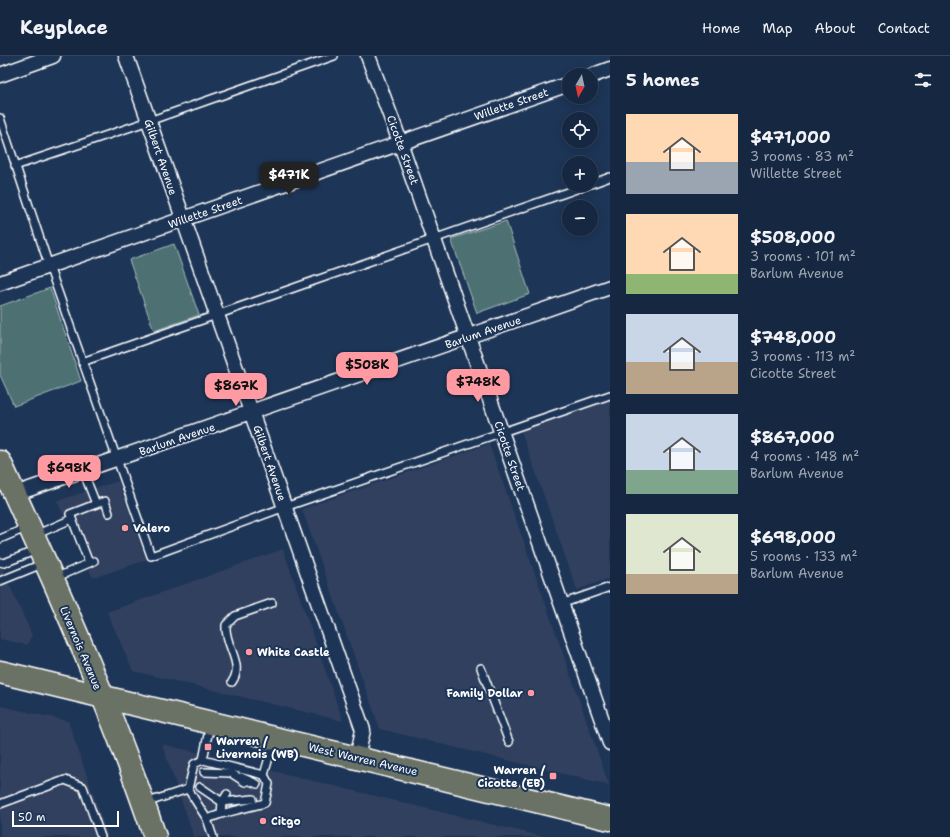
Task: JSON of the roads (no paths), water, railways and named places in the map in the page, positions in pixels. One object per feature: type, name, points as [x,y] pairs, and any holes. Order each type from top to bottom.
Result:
[{"type":"main road","name":"Livernois Avenue","points":[[0,462],[40,550],[102,697],[144,803],[155,837]]},
{"type":"main road","name":"West Warren Avenue","points":[[0,672],[610,819]]},
{"type":"street","points":[[0,75],[53,56]]},
{"type":"street","name":"Gilbert Avenue","points":[[126,56],[363,730],[357,758]]},
{"type":"street","name":"Cicotte Street","points":[[368,56],[434,239],[610,743]]},
{"type":"street","points":[[598,73],[610,69]]},
{"type":"street","name":"Willette Street","points":[[0,283],[184,220],[562,86]]},
{"type":"street","name":"Barlum Avenue","points":[[15,494],[252,413],[610,287]]},
{"type":"lane","points":[[15,166],[334,56]]},
{"type":"lane","points":[[0,118],[48,266],[115,460],[151,556],[285,507],[610,395]]},
{"type":"lane","points":[[598,181],[610,177]]},
{"type":"lane","points":[[82,362],[568,192]]},
{"type":"lane","points":[[83,471],[96,504]]},
{"type":"lane","points":[[0,539],[92,562],[82,535],[70,514],[105,501],[109,513]]},
{"type":"lane","points":[[0,581],[40,550],[72,519]]},
{"type":"lane","points":[[0,562],[4,563],[40,550]]},
{"type":"lane","points":[[562,604],[610,587]]},
{"type":"lane","points":[[232,682],[235,678],[237,667],[225,632],[226,625],[236,616],[272,603]]},
{"type":"lane","points":[[481,668],[509,742]]},
{"type":"lane","points":[[203,760],[211,723]]},
{"type":"lane","points":[[207,819],[265,803],[269,784],[264,775],[274,738]]},
{"type":"lane","points":[[213,837],[207,819],[188,789],[194,764],[203,760],[257,784]]},
{"type":"lane","points":[[204,772],[264,775]]},
{"type":"lane","points":[[215,775],[232,773],[245,782]]},
{"type":"lane","points":[[0,804],[65,780],[83,787],[101,837]]},
{"type":"lane","points":[[200,787],[222,802],[253,799]]},
{"type":"lane","points":[[144,803],[188,789]]},
{"type":"lane","points":[[211,790],[222,802]]},
{"type":"lane","points":[[221,814],[222,802],[227,794]]},
{"type":"lane","points":[[222,802],[242,797]]},
{"type":"place","name":"Valero","points":[[125,528]]},
{"type":"place","name":"White Castle","points":[[249,652]]},
{"type":"place","name":"Family Dollar","points":[[531,693]]},
{"type":"place","name":"Warren / Livernois (WB)","points":[[208,747]]},
{"type":"place","name":"Warren / Cicotte (EB)","points":[[553,776]]},
{"type":"place","name":"Citgo","points":[[263,821]]}]
